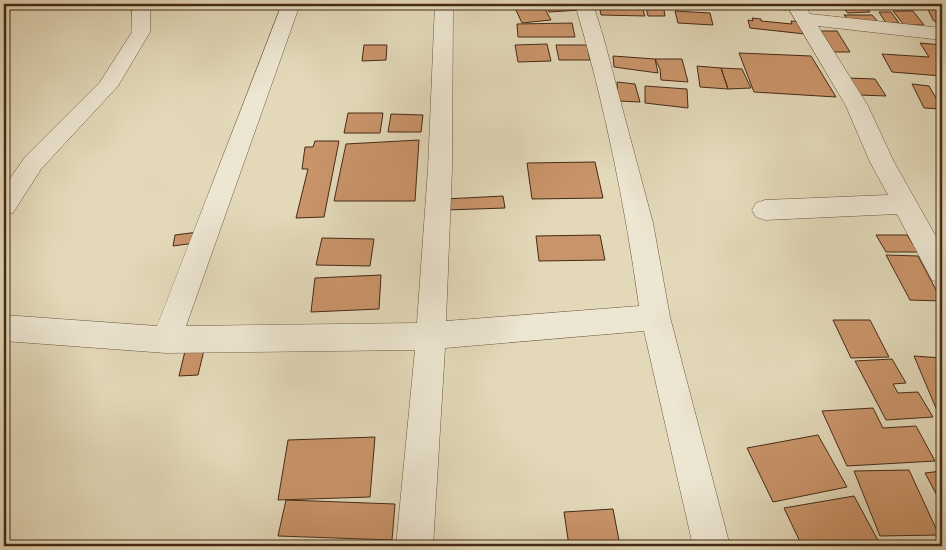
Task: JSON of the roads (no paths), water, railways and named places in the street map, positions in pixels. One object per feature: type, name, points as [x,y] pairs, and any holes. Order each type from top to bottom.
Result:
[{"type":"street","points":[[4,206],[33,163],[108,86],[141,32],[141,4]]},
{"type":"street","points":[[166,340],[291,4]]},
{"type":"street","points":[[415,546],[416,504],[431,336],[443,86],[444,4]]},
{"type":"street","points":[[584,4],[594,36],[640,223],[655,317],[712,546]]},
{"type":"street","points":[[800,11],[942,34]]},
{"type":"street","points":[[800,11],[856,106],[882,162],[942,272]]},
{"type":"street","points":[[765,210],[904,204]]},
{"type":"street","points":[[4,328],[166,340],[431,336],[655,317]]}]
